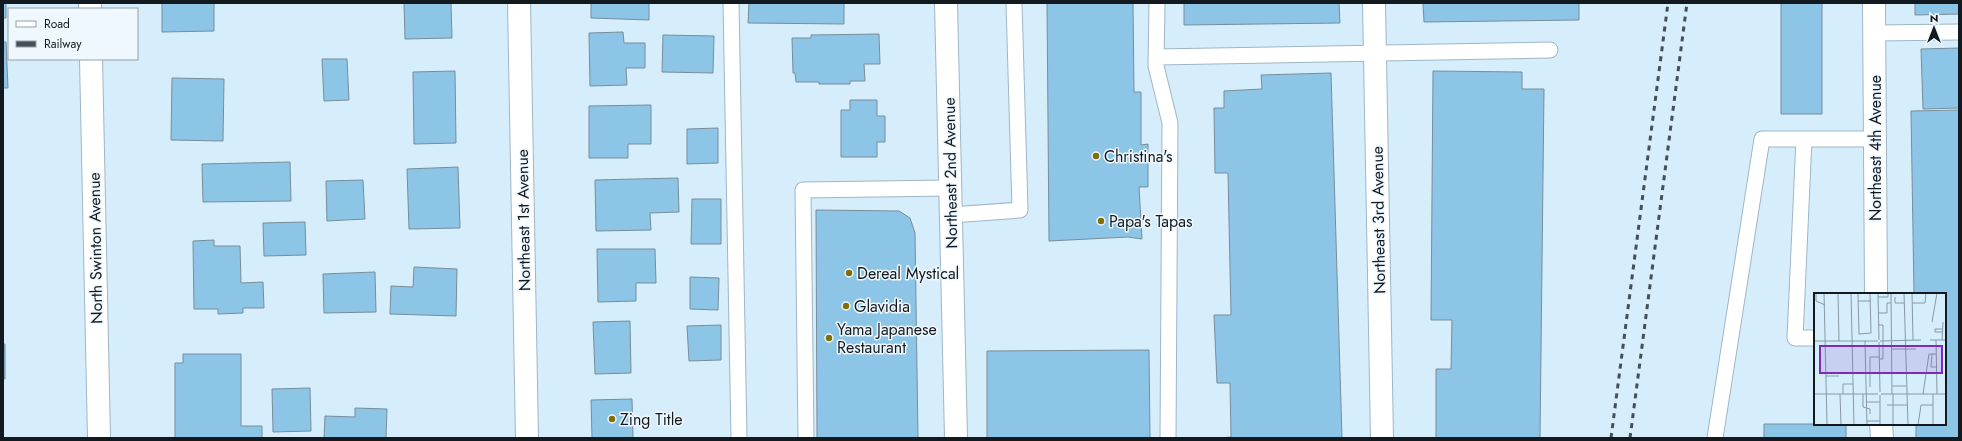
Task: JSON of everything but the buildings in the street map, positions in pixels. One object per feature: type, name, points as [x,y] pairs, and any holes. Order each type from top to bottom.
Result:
[{"type":"street","name":"Northeast 1st Avenue","points":[[519,3],[527,438]]},
{"type":"street","name":"Northeast 2nd Avenue","points":[[946,3],[956,438]]},
{"type":"street","name":"Northeast 3rd Avenue","points":[[1374,3],[1382,438]]},
{"type":"street","name":"Northeast 4th Avenue","points":[[1874,3],[1876,293]]},
{"type":"street","name":"North Swinton Avenue","points":[[91,60],[99,438]]},
{"type":"street","points":[[1881,425],[1882,438]]},
{"type":"lane","points":[[731,3],[739,438]]},
{"type":"lane","points":[[951,215],[1020,210],[1014,3]]},
{"type":"lane","points":[[1157,3],[1156,66],[1170,123],[1168,438]]},
{"type":"lane","points":[[1874,33],[1959,32]]},
{"type":"lane","points":[[1156,57],[1550,50]]},
{"type":"lane","points":[[1715,438],[1762,139],[1875,139]]},
{"type":"lane","points":[[1804,139],[1795,338],[1814,338]]},
{"type":"lane","points":[[806,438],[803,190],[950,188]]},
{"type":"railway","points":[[1611,438],[1668,3]]},
{"type":"railway","points":[[1630,438],[1687,3]]},
{"type":"place","name":"Christina's","points":[[1096,156]]},
{"type":"place","name":"Papa's Tapas","points":[[1101,221]]},
{"type":"place","name":"Dereal Mystical","points":[[849,273]]},
{"type":"place","name":"Glavidia","points":[[846,306]]},
{"type":"place","name":"Yama Japanese Restaurant","points":[[829,338]]},
{"type":"place","name":"Zing Title","points":[[612,419]]}]
